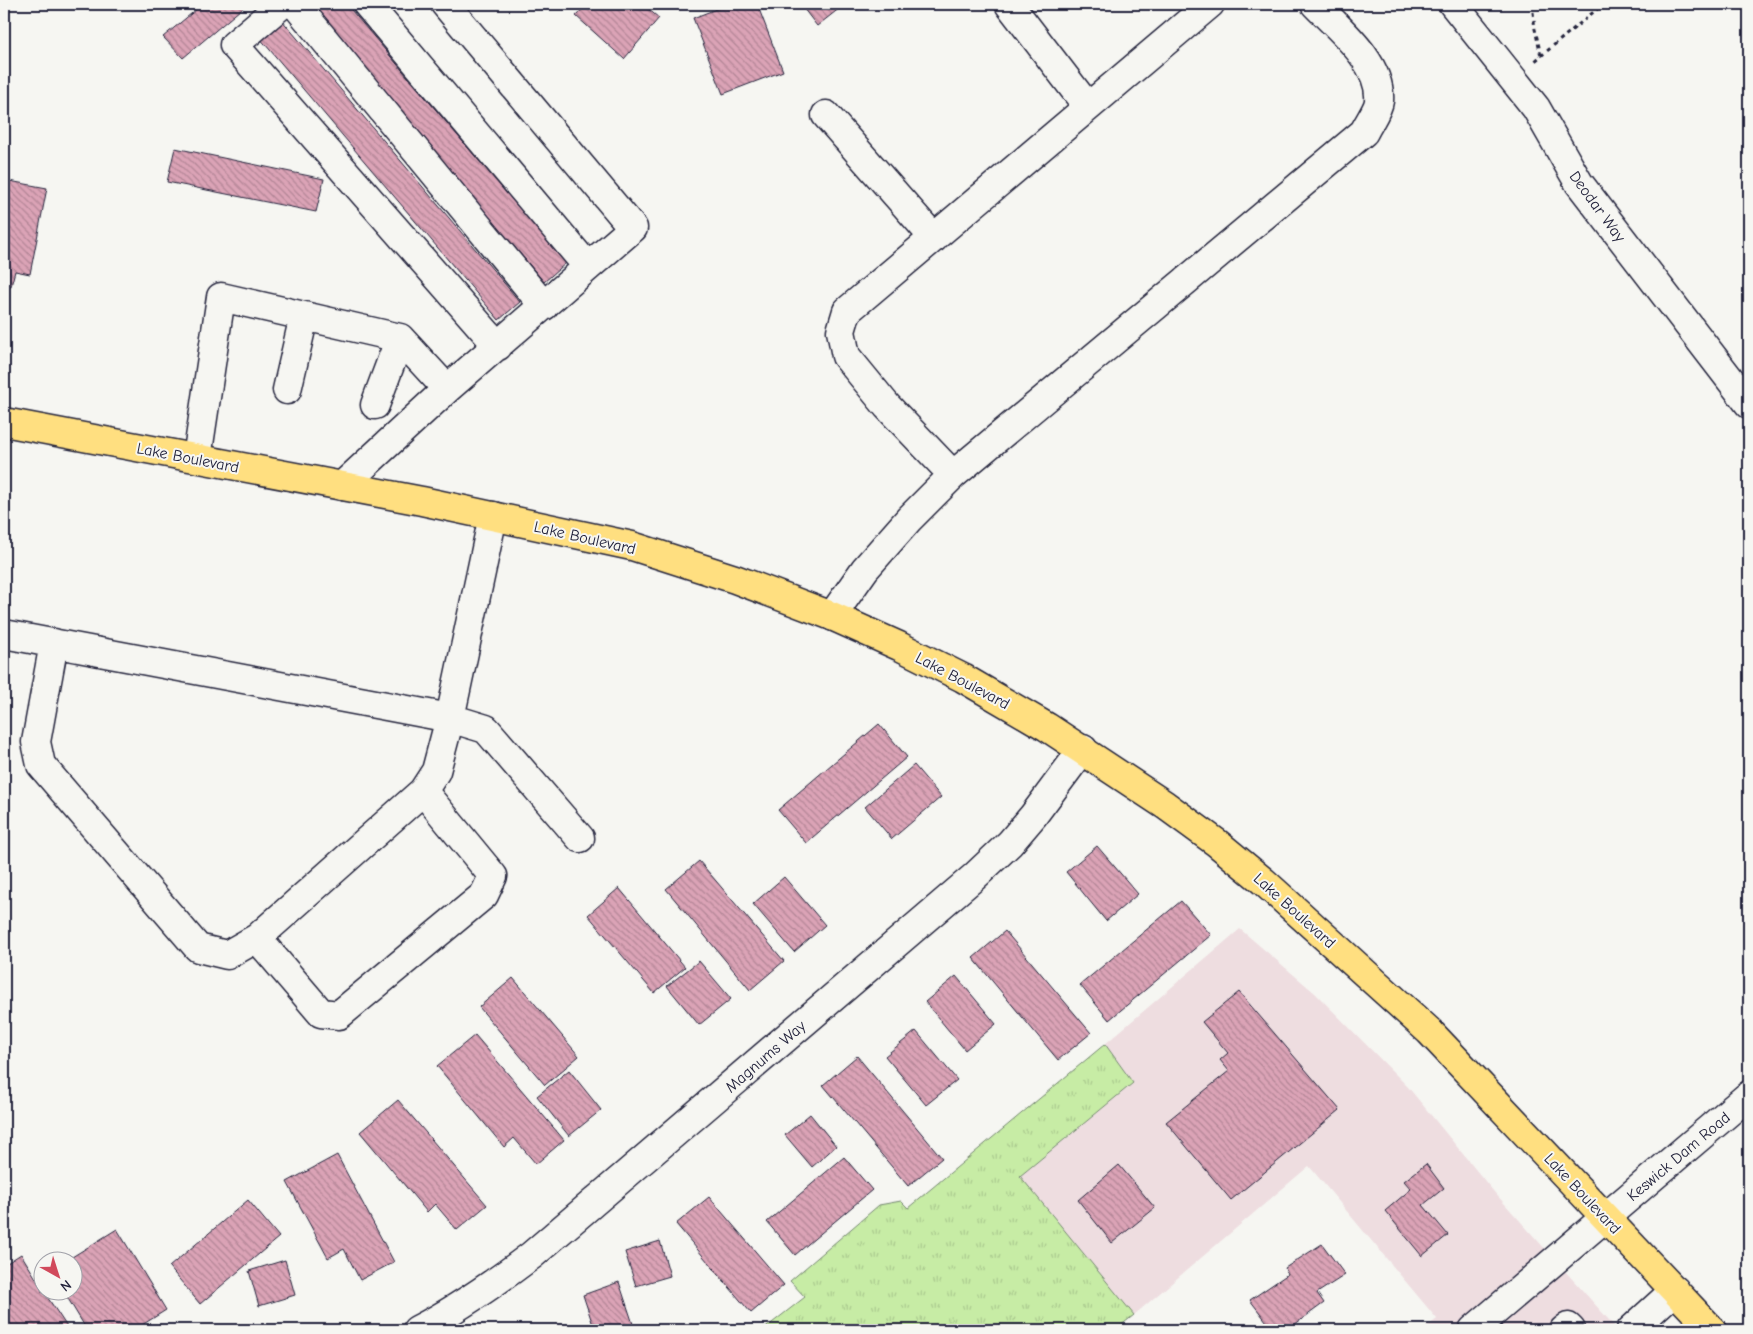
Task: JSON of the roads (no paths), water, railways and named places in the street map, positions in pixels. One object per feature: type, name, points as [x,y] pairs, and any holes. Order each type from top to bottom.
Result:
[{"type":"main road","name":"Lake Boulevard","points":[[4,422],[342,486],[632,546],[735,579],[832,616],[899,646],[963,678],[1047,726],[1191,822],[1263,881],[1430,1031],[1712,1330]]},
{"type":"street","points":[[282,4],[234,45],[498,346]]},
{"type":"street","points":[[295,4],[544,306]]},
{"type":"street","points":[[367,4],[588,267]]},
{"type":"street","points":[[342,486],[447,389],[633,228],[446,4]]},
{"type":"street","points":[[1009,4],[1088,107]]},
{"type":"street","points":[[953,475],[887,406],[846,356],[841,331],[847,311],[1210,4]]},
{"type":"street","points":[[832,616],[865,569],[909,519],[953,475],[1364,132],[1379,102],[1377,80],[1368,61],[1315,4]]},
{"type":"street","name":"Deodar Way","points":[[1453,4],[1536,108],[1579,183],[1749,404]]},
{"type":"street","points":[[826,115],[934,238]]},
{"type":"street","points":[[197,458],[221,298],[400,338],[447,389]]},
{"type":"street","points":[[287,390],[304,316]]},
{"type":"street","points":[[376,405],[400,338]]},
{"type":"street","points":[[54,643],[36,742],[41,765],[198,948],[227,954],[257,938],[423,791],[436,772],[450,718],[492,516]]},
{"type":"street","points":[[4,634],[450,718],[486,729],[580,838]]},
{"type":"street","name":"Magnums Way","points":[[417,1330],[484,1291],[532,1255],[974,877],[1010,843],[1033,816],[1083,749]]},
{"type":"street","points":[[257,938],[321,1013],[339,1015],[484,895],[493,876],[423,791]]},
{"type":"street","name":"Keswick Dam Road","points":[[1473,1330],[1749,1095]]},
{"type":"street","points":[[1631,1330],[1675,1290]]},
{"type":"street","points":[[1564,1330],[1568,1327],[1571,1330]]}]
